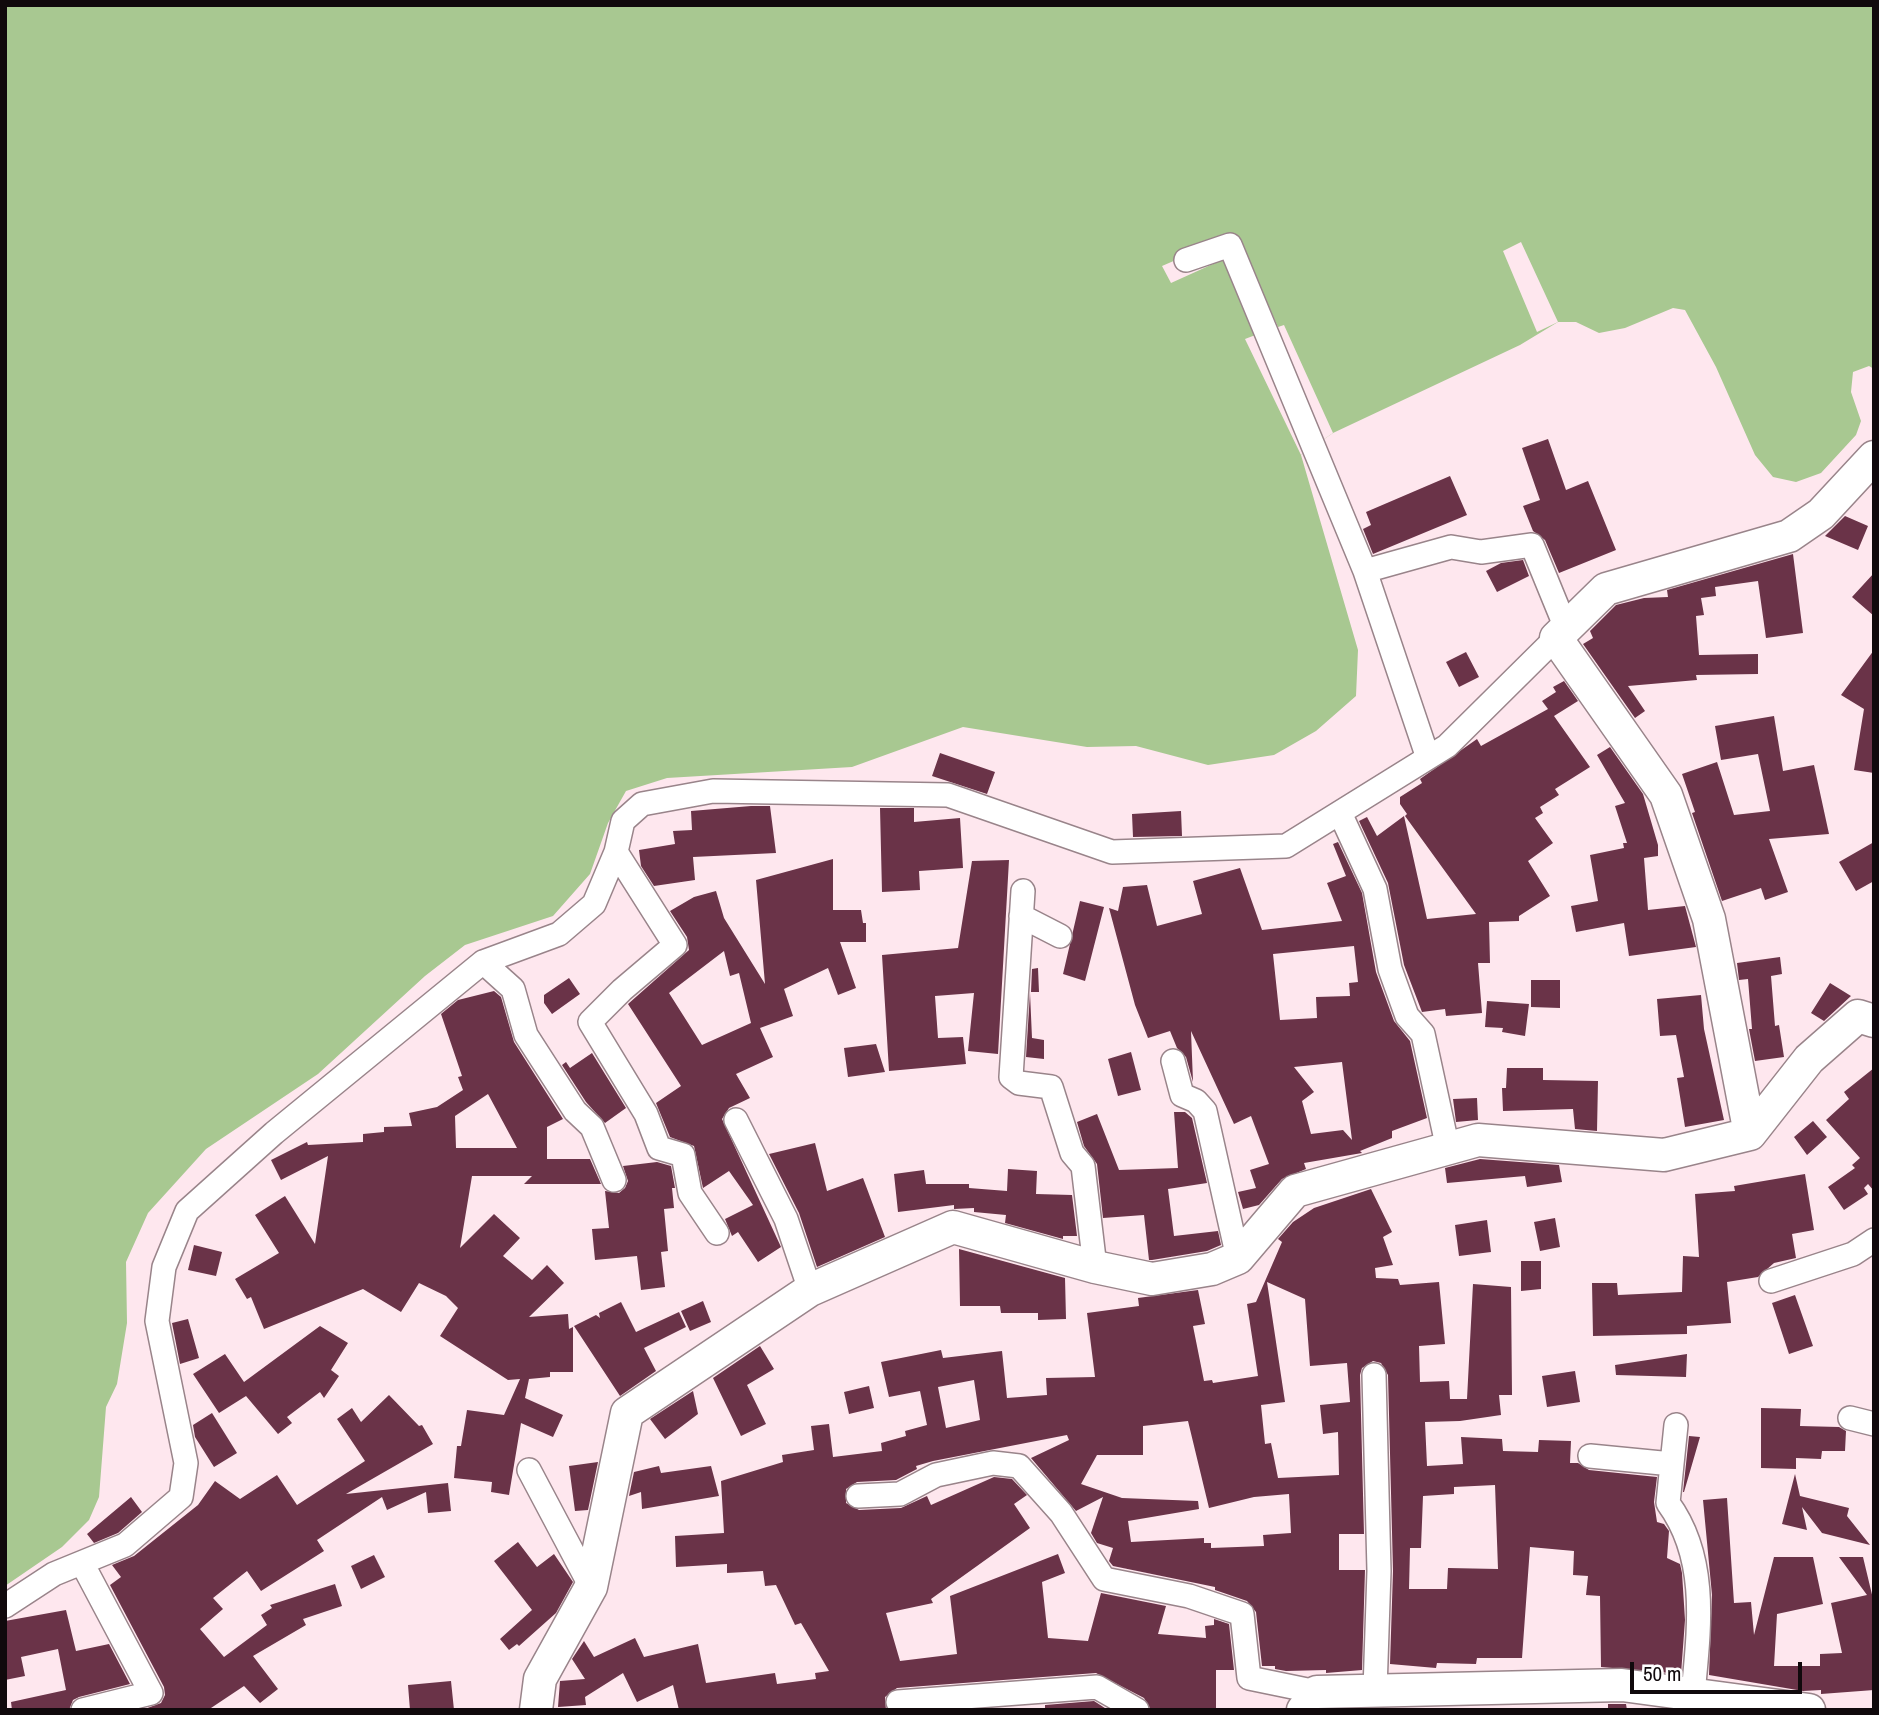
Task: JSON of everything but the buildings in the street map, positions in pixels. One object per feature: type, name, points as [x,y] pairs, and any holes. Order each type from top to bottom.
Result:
[{"type":"street","points":[[1186,260],[1230,245],[1365,571],[1428,758]]},
{"type":"street","points":[[5,1606],[54,1574],[125,1545],[181,1497],[186,1463],[157,1321],[164,1267],[187,1211],[274,1133],[390,1042],[483,962],[559,934],[594,904],[616,852],[623,821],[642,804],[713,791],[948,795],[1112,852],[1286,846],[1447,746],[1606,589],[1789,536],[1821,514],[1874,457]]},
{"type":"street","points":[[1365,571],[1451,547],[1481,552],[1532,545],[1561,633],[1666,795],[1709,919],[1750,1135]]},
{"type":"street","points":[[1340,813],[1375,889],[1384,924],[1390,969],[1407,1016],[1423,1034],[1447,1149]]},
{"type":"street","points":[[616,852],[675,945],[622,990],[590,1022],[646,1114],[659,1148],[683,1155],[690,1194],[716,1233]]},
{"type":"street","points":[[1023,891],[1011,1077],[1019,1083],[1051,1087],[1072,1153],[1083,1166],[1095,1267]]},
{"type":"street","points":[[1021,916],[1060,936]]},
{"type":"street","points":[[483,962],[513,989],[526,1035],[575,1111],[592,1127],[614,1180]]},
{"type":"street","points":[[536,1710],[540,1679],[591,1587],[627,1413],[810,1290],[953,1227],[1095,1267],[1152,1279],[1212,1269],[1238,1258],[1295,1191],[1478,1140],[1664,1154],[1750,1135],[1810,1059],[1858,1016],[1874,1021]]},
{"type":"street","points":[[1173,1061],[1182,1095],[1196,1101],[1205,1111],[1238,1258]]},
{"type":"street","points":[[736,1120],[786,1219],[810,1290]]},
{"type":"street","points":[[1771,1281],[1853,1254],[1874,1240]]},
{"type":"street","points":[[1374,1375],[1379,1571],[1375,1690]]},
{"type":"street","points":[[1850,1418],[1874,1424]]},
{"type":"street","points":[[1676,1425],[1668,1503],[1684,1525],[1700,1590],[1693,1694]]},
{"type":"street","points":[[1590,1456],[1672,1464]]},
{"type":"street","points":[[858,1496],[900,1494],[936,1475],[993,1463],[1019,1466],[1060,1513],[1104,1579],[1189,1596],[1242,1614],[1249,1678],[1310,1701],[1375,1690],[1622,1685],[1809,1710]]},
{"type":"street","points":[[529,1470],[591,1587]]},
{"type":"street","points":[[82,1563],[150,1693],[83,1710]]},
{"type":"street","points":[[898,1702],[1097,1687],[1137,1710]]},
{"type":"shaded area","points":[[5,5],[1874,5],[1874,369],[1869,366],[1853,372],[1851,392],[1861,421],[1856,435],[1821,473],[1796,482],[1773,477],[1755,455],[1716,367],[1685,310],[1673,308],[1625,328],[1599,333],[1576,322],[1558,322],[1520,345],[1333,433],[1301,455],[1358,650],[1356,696],[1316,731],[1274,755],[1208,765],[1136,746],[1087,747],[963,727],[852,767],[667,778],[626,791],[608,823],[590,874],[553,916],[465,945],[425,976],[318,1074],[206,1149],[148,1213],[126,1262],[127,1323],[117,1384],[106,1407],[99,1497],[89,1520],[62,1547],[5,1586]]},
{"type":"pier","points":[[1236,234],[1278,327],[1284,325],[1333,433],[1301,455],[1245,339],[1258,334],[1224,259],[1171,283],[1162,266]]},
{"type":"pier","points":[[1521,242],[1558,322],[1537,332],[1503,251]]}]
